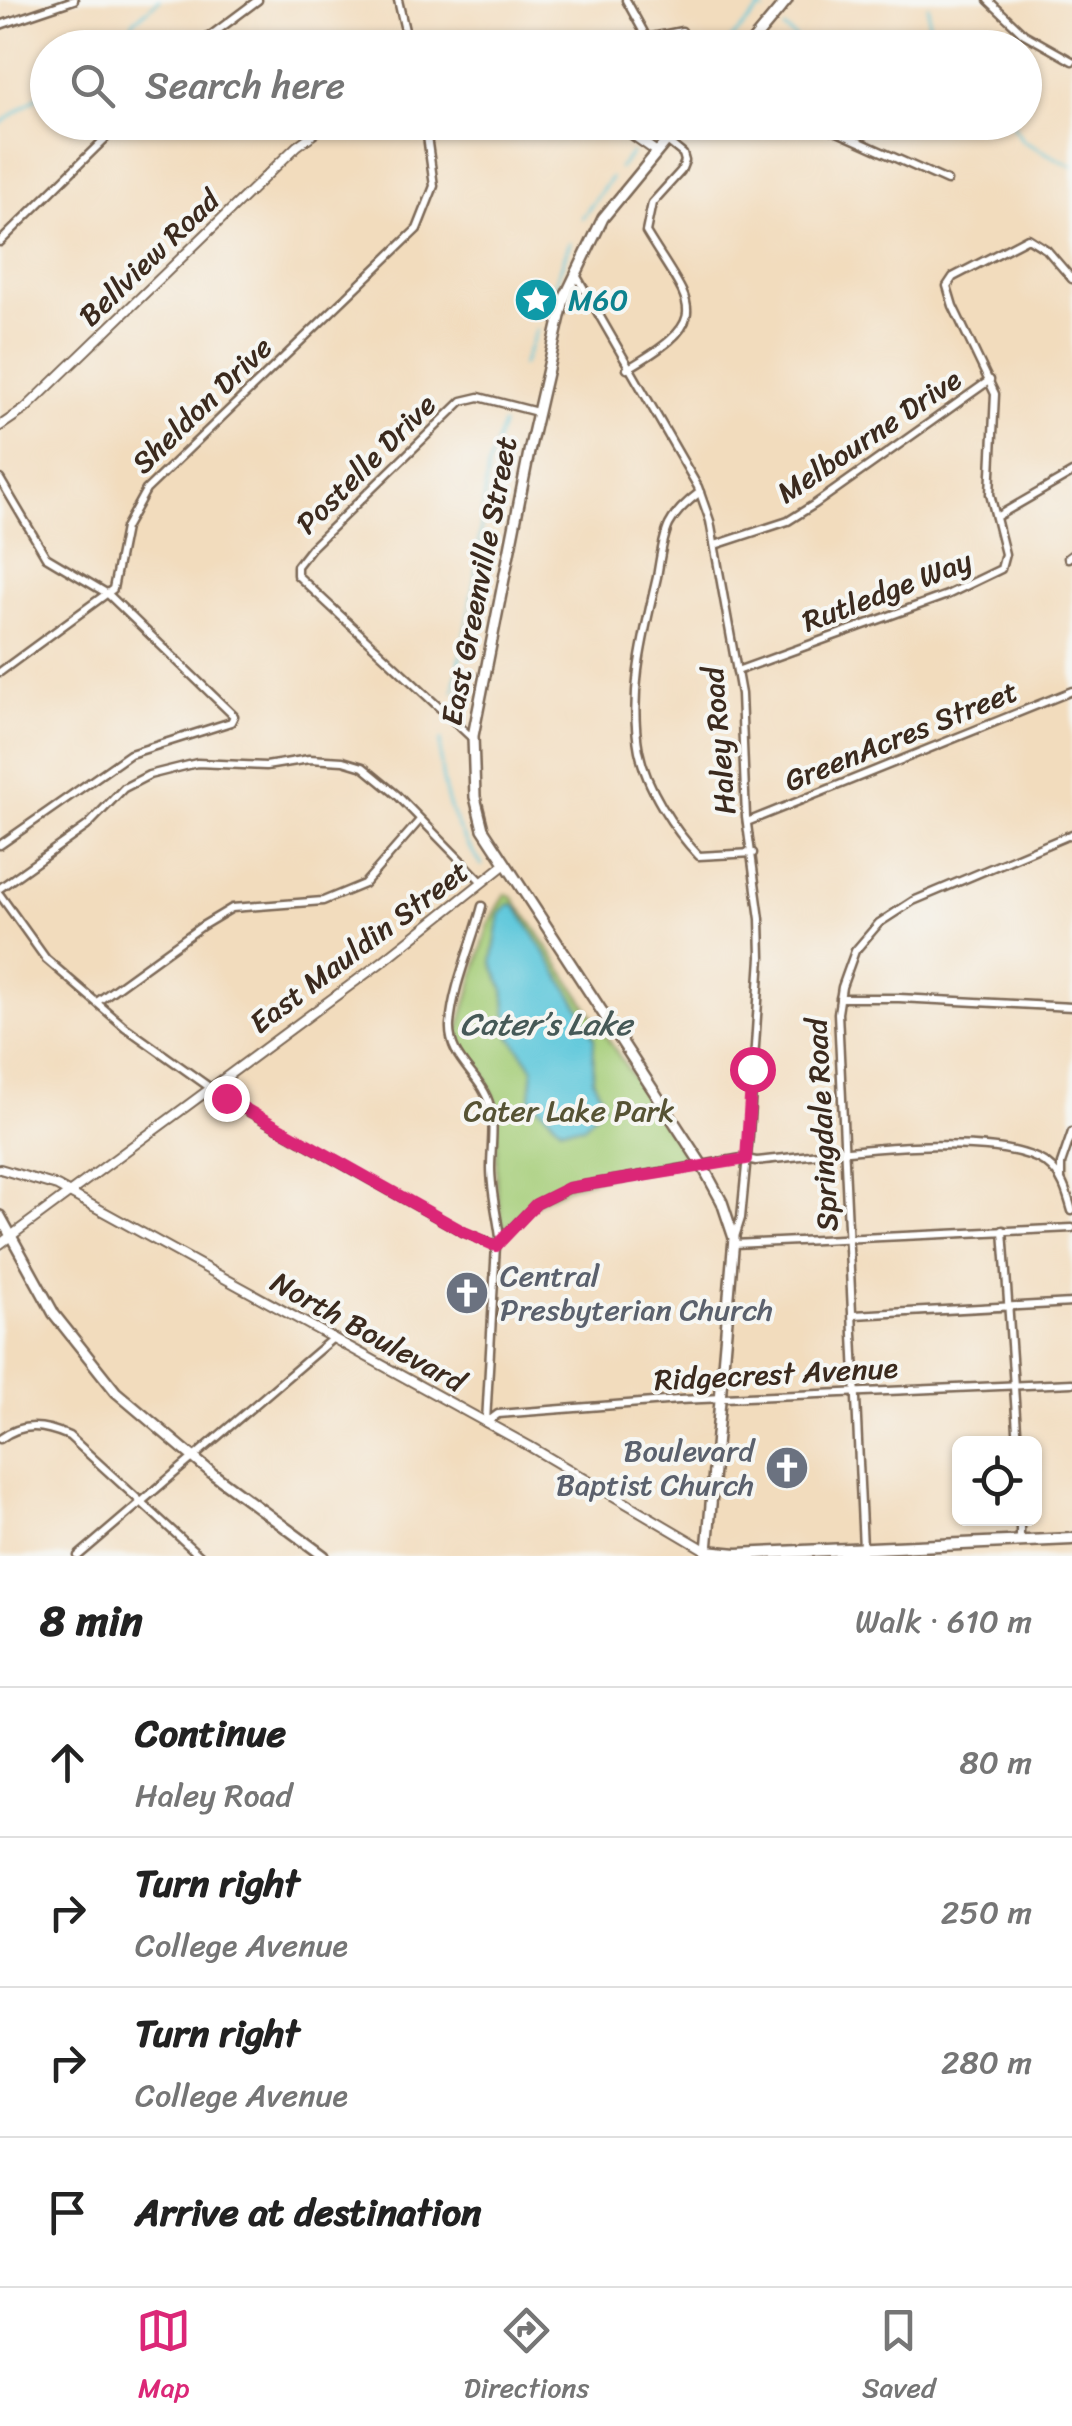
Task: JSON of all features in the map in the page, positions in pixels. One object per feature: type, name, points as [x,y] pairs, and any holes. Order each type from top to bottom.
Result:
[{"type":"main road","points":[[762,30],[788,0]]},
{"type":"main road","name":"East Greenville Street","points":[[667,141],[603,218],[564,299],[537,412],[473,739],[476,797],[483,829],[702,1165],[722,1202],[734,1241],[707,1554]]},
{"type":"main road","points":[[0,1216],[54,1314],[116,1392],[193,1457],[324,1556]]},
{"type":"main road","points":[[707,1554],[1072,1539]]},
{"type":"street","points":[[0,26],[74,0]]},
{"type":"street","points":[[218,30],[258,0]]},
{"type":"street","points":[[398,0],[405,30]]},
{"type":"street","points":[[626,0],[643,30]]},
{"type":"street","points":[[988,0],[1020,30]]},
{"type":"street","points":[[1042,44],[1072,60]]},
{"type":"street","points":[[0,242],[104,140]]},
{"type":"street","name":"Bellview Road","points":[[0,426],[25,409],[305,140]]},
{"type":"street","name":"Sheldon Drive","points":[[108,594],[118,576],[124,528],[146,490],[416,228],[434,186],[428,140]]},
{"type":"street","points":[[640,140],[657,152]]},
{"type":"street","points":[[855,140],[947,181]]},
{"type":"street","points":[[628,369],[680,334],[688,312],[686,298],[646,232],[652,203],[685,161],[683,154],[667,141]]},
{"type":"street","points":[[990,380],[948,294],[947,286],[953,277],[1028,238],[1047,250],[1072,279]]},
{"type":"street","name":"Haley Road","points":[[575,274],[700,492],[715,545],[737,671],[761,957],[741,1218],[734,1241]]},
{"type":"street","name":"Rutledge Way","points":[[737,671],[985,580],[1001,569],[1004,554],[990,494],[995,394],[990,380]]},
{"type":"street","name":"Melbourne Drive","points":[[715,545],[788,520],[815,504],[990,380]]},
{"type":"street","name":"Postelle Drive","points":[[473,739],[332,609],[297,574],[298,566],[311,548],[462,401],[478,396],[537,412]]},
{"type":"street","points":[[996,517],[1072,472]]},
{"type":"street","points":[[0,480],[46,557],[108,594],[233,714],[231,722],[130,754],[0,845]]},
{"type":"street","points":[[700,492],[686,503],[667,529],[639,659],[634,710],[640,753],[646,776],[686,843],[699,856],[753,852]]},
{"type":"street","points":[[0,672],[108,594]]},
{"type":"street","name":"GreenAcres Street","points":[[747,822],[1072,691]]},
{"type":"street","points":[[482,882],[397,795],[363,767],[343,761],[309,759],[266,766],[197,762],[170,768],[124,788],[87,826],[0,892],[46,958],[125,1026],[211,1088],[464,1232],[498,1242]]},
{"type":"street","points":[[98,1002],[232,908],[323,901],[364,884],[420,820]]},
{"type":"street","name":"Springdale Road","points":[[864,1549],[840,998],[856,951],[878,923],[913,901],[1072,834]]},
{"type":"street","name":"East Mauldin Street","points":[[0,1244],[383,961],[504,864]]},
{"type":"street","points":[[482,906],[454,999],[450,1027],[456,1054],[484,1091],[493,1125],[491,1172],[498,1242],[486,1423]]},
{"type":"street","points":[[840,998],[1072,1008]]},
{"type":"street","points":[[1060,1179],[1072,1132]]},
{"type":"street","points":[[498,1242],[536,1204],[568,1188],[746,1159],[954,1145],[980,1146],[1044,1162],[1060,1179],[1072,1210]]},
{"type":"street","name":"North Boulevard","points":[[0,1169],[68,1192],[486,1423],[707,1554]]},
{"type":"street","points":[[734,1241],[1072,1228]]},
{"type":"street","points":[[1003,1230],[1018,1436]]},
{"type":"street","points":[[854,1315],[1008,1304],[1072,1304]]},
{"type":"street","points":[[78,1556],[334,1338]]},
{"type":"street","name":"Ridgecrest Avenue","points":[[486,1423],[498,1414],[1072,1383]]},
{"type":"street","points":[[0,1439],[12,1430],[26,1427],[49,1427],[70,1436],[200,1556]]},
{"type":"street","points":[[1020,1526],[1020,1541]]},
{"type":"green space","name":"Cater Lake Park","points":[[506,894],[534,927],[689,1162],[615,1174],[569,1187],[527,1210],[508,1227],[502,1225],[496,1182],[498,1108],[483,1071],[462,1048],[458,1033],[489,924]]},
{"type":"water","name":"Cater’s Lake","points":[[510,904],[516,906],[594,1038],[593,1079],[604,1103],[584,1126],[561,1128],[530,1098],[533,1068],[509,1034],[504,990],[492,963],[500,914]]},
{"type":"waterway","points":[[129,30],[159,0]]},
{"type":"waterway","points":[[752,0],[764,11]]},
{"type":"waterway","points":[[928,6],[929,30]]},
{"type":"waterway","points":[[740,30],[761,8]]},
{"type":"waterway","points":[[0,124],[30,102]]},
{"type":"waterway","points":[[1022,140],[1072,166]]},
{"type":"waterway","points":[[619,168],[632,153]]},
{"type":"waterway","points":[[582,218],[611,178]]},
{"type":"waterway","points":[[544,315],[570,242]]},
{"type":"waterway","points":[[522,366],[537,329]]},
{"type":"waterway","points":[[454,691],[475,579],[488,467],[502,425]]},
{"type":"waterway","points":[[441,740],[442,778],[448,802],[463,837],[482,865]]},
{"type":"place","name":"M60","points":[[536,300]]},
{"type":"place","name":"Central Presbyterian Church","points":[[467,1293]]},
{"type":"place","name":"Boulevard Baptist Church","points":[[787,1468]]},
{"type":"route","points":[[226,1098],[464,1232],[496,1246],[536,1204],[568,1188],[746,1159],[752,1069]]}]
